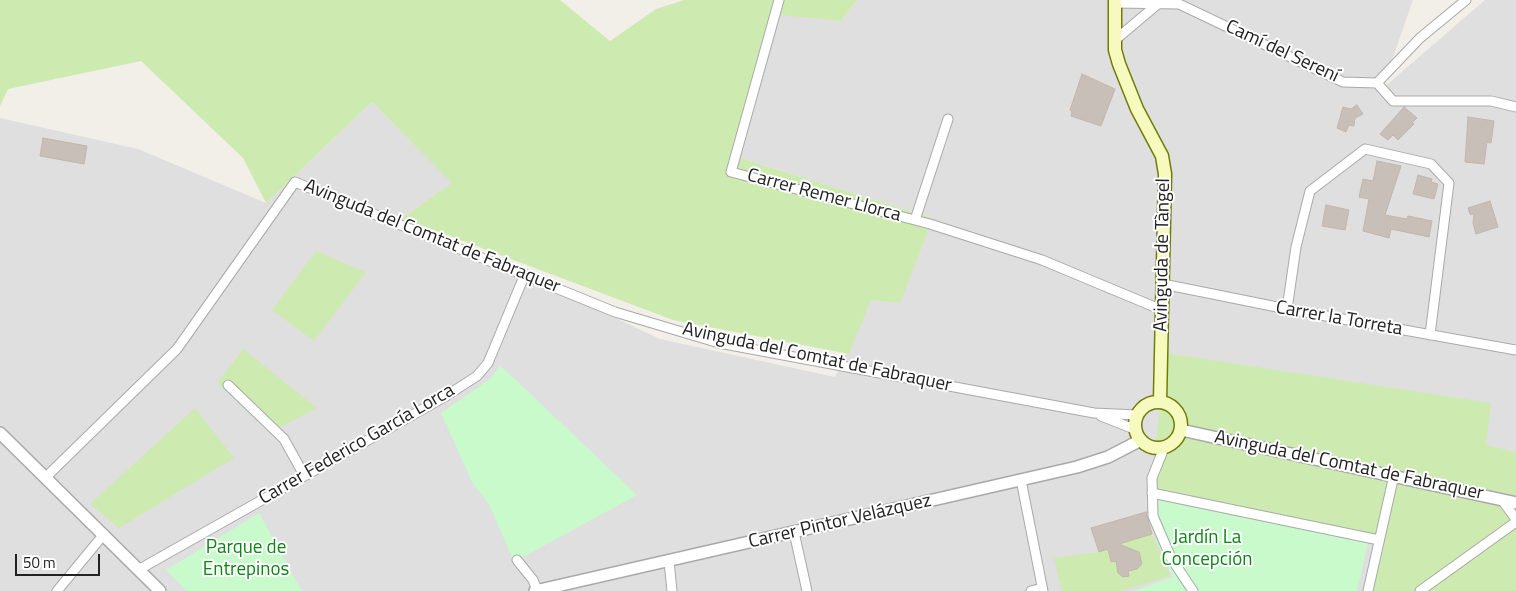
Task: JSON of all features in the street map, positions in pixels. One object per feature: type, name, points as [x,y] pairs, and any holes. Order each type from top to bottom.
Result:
[{"type":"main road","name":"Avinguda de Tàngel","points":[[1115,2],[1115,40],[1119,64],[1137,109],[1162,156],[1165,174],[1160,401]]},
{"type":"main road","points":[[1160,401],[1167,403],[1178,412],[1181,430],[1175,441],[1164,448],[1147,446],[1134,429],[1137,414],[1146,404],[1160,401]]},
{"type":"street","name":"Carrer Remer Llorca","points":[[779,0],[731,172],[916,220],[1042,260],[1162,310]]},
{"type":"street","points":[[1466,0],[1420,38],[1378,83],[1393,101],[1491,101],[1516,106]]},
{"type":"street","name":"Camí del Serení","points":[[1115,2],[1179,4],[1343,82],[1378,83]]},
{"type":"street","points":[[1115,40],[1159,3]]},
{"type":"street","name":"Carrer Remer Llorca","points":[[916,220],[948,119]]},
{"type":"street","points":[[1287,309],[1296,247],[1310,191],[1365,149],[1431,164],[1449,183],[1430,335]]},
{"type":"street","name":"Avinguda del Comtat de Fabraquer","points":[[46,477],[177,349],[295,182],[615,312],[719,343],[1094,413],[1137,414]]},
{"type":"street","name":"Carrer Federico García Lorca","points":[[138,570],[446,396],[477,376],[488,363],[525,274]]},
{"type":"street","name":"Carrer la Torreta","points":[[1163,284],[1287,309],[1516,350]]},
{"type":"street","points":[[228,385],[284,439],[304,476]]},
{"type":"street","name":"Avinguda del Comtat de Fabraquer","points":[[1094,413],[1134,429]]},
{"type":"street","name":"Avinguda del Comtat de Fabraquer","points":[[1181,430],[1516,503]]},
{"type":"street","points":[[0,433],[160,591]]},
{"type":"street","name":"Carrer Pintor Velázquez","points":[[536,591],[1078,467],[1108,457],[1141,440]]},
{"type":"street","points":[[1164,448],[1152,478],[1153,516],[1171,558],[1193,591]]},
{"type":"street","points":[[1368,591],[1394,475]]},
{"type":"street","points":[[1021,480],[1043,589],[1032,591]]},
{"type":"street","points":[[1152,493],[1379,540]]},
{"type":"street","points":[[1420,591],[1516,520],[1502,500]]},
{"type":"street","points":[[794,532],[807,591]]},
{"type":"street","points":[[57,591],[104,534]]},
{"type":"street","points":[[517,560],[533,580],[536,591]]},
{"type":"street","points":[[669,560],[672,591]]},
{"type":"shaded area","points":[[857,0],[1413,0],[1382,89],[1485,0],[1516,0],[1516,591],[0,591],[0,118],[138,149],[266,203],[372,102],[453,183],[402,218],[660,339],[835,377],[871,300],[933,218],[740,158],[752,102],[780,14],[841,21]]},
{"type":"green space","points":[[0,0],[560,0],[610,41],[656,9],[684,0],[857,0],[841,21],[780,15],[752,102],[740,158],[933,218],[900,303],[871,300],[849,354],[673,320],[402,218],[452,183],[372,102],[266,203],[243,158],[141,61],[8,89],[0,106]]},
{"type":"green space","points":[[316,251],[366,272],[314,341],[272,310]]},
{"type":"green space","points":[[243,349],[317,408],[273,431],[217,383]]},
{"type":"green space","points":[[1166,353],[1491,403],[1486,445],[1516,452],[1516,503],[1503,500],[1516,517],[1516,591],[1368,591],[1379,541],[1152,493]]},
{"type":"green space","points":[[500,365],[637,495],[514,562],[489,504],[473,484],[441,413],[490,379]]},
{"type":"green space","points":[[195,408],[234,458],[119,528],[90,504]]},
{"type":"green space","name":"Jardín La Concepción","points":[[1170,497],[1368,542],[1357,591],[1133,591],[1173,577],[1157,542],[1148,503]]},
{"type":"green space","points":[[1146,512],[1152,534],[1170,576],[1120,591],[1062,591],[1054,558],[1099,552],[1091,528]]},
{"type":"green space","name":"Parque de Entrepinos","points":[[259,513],[302,591],[187,591],[166,570]]},
{"type":"building","points":[[1082,74],[1115,89],[1101,126],[1071,116],[1072,112],[1070,110]]},
{"type":"building","points":[[1357,105],[1363,114],[1355,118],[1354,126],[1349,125],[1346,132],[1337,128],[1343,107],[1351,109]]},
{"type":"building","points":[[1404,107],[1417,118],[1412,123],[1414,124],[1398,140],[1393,135],[1388,140],[1380,134]]},
{"type":"building","points":[[1468,117],[1494,121],[1491,143],[1487,142],[1484,164],[1465,162]]},
{"type":"building","points":[[43,138],[87,146],[84,164],[40,156]]},
{"type":"building","points":[[1377,161],[1401,166],[1385,215],[1407,219],[1408,216],[1432,221],[1429,237],[1391,229],[1389,238],[1363,231],[1369,199],[1359,197],[1363,179],[1373,181]]},
{"type":"building","points":[[1418,175],[1432,179],[1431,182],[1438,184],[1434,199],[1413,194]]},
{"type":"building","points":[[1490,201],[1498,227],[1476,234],[1473,223],[1474,215],[1470,214],[1468,208]]},
{"type":"building","points":[[1326,205],[1349,210],[1345,230],[1322,226]]},
{"type":"building","points":[[1146,512],[1152,534],[1119,544],[1139,552],[1142,564],[1137,569],[1128,571],[1129,576],[1123,577],[1118,573],[1116,561],[1111,562],[1108,549],[1099,552],[1091,528]]}]
